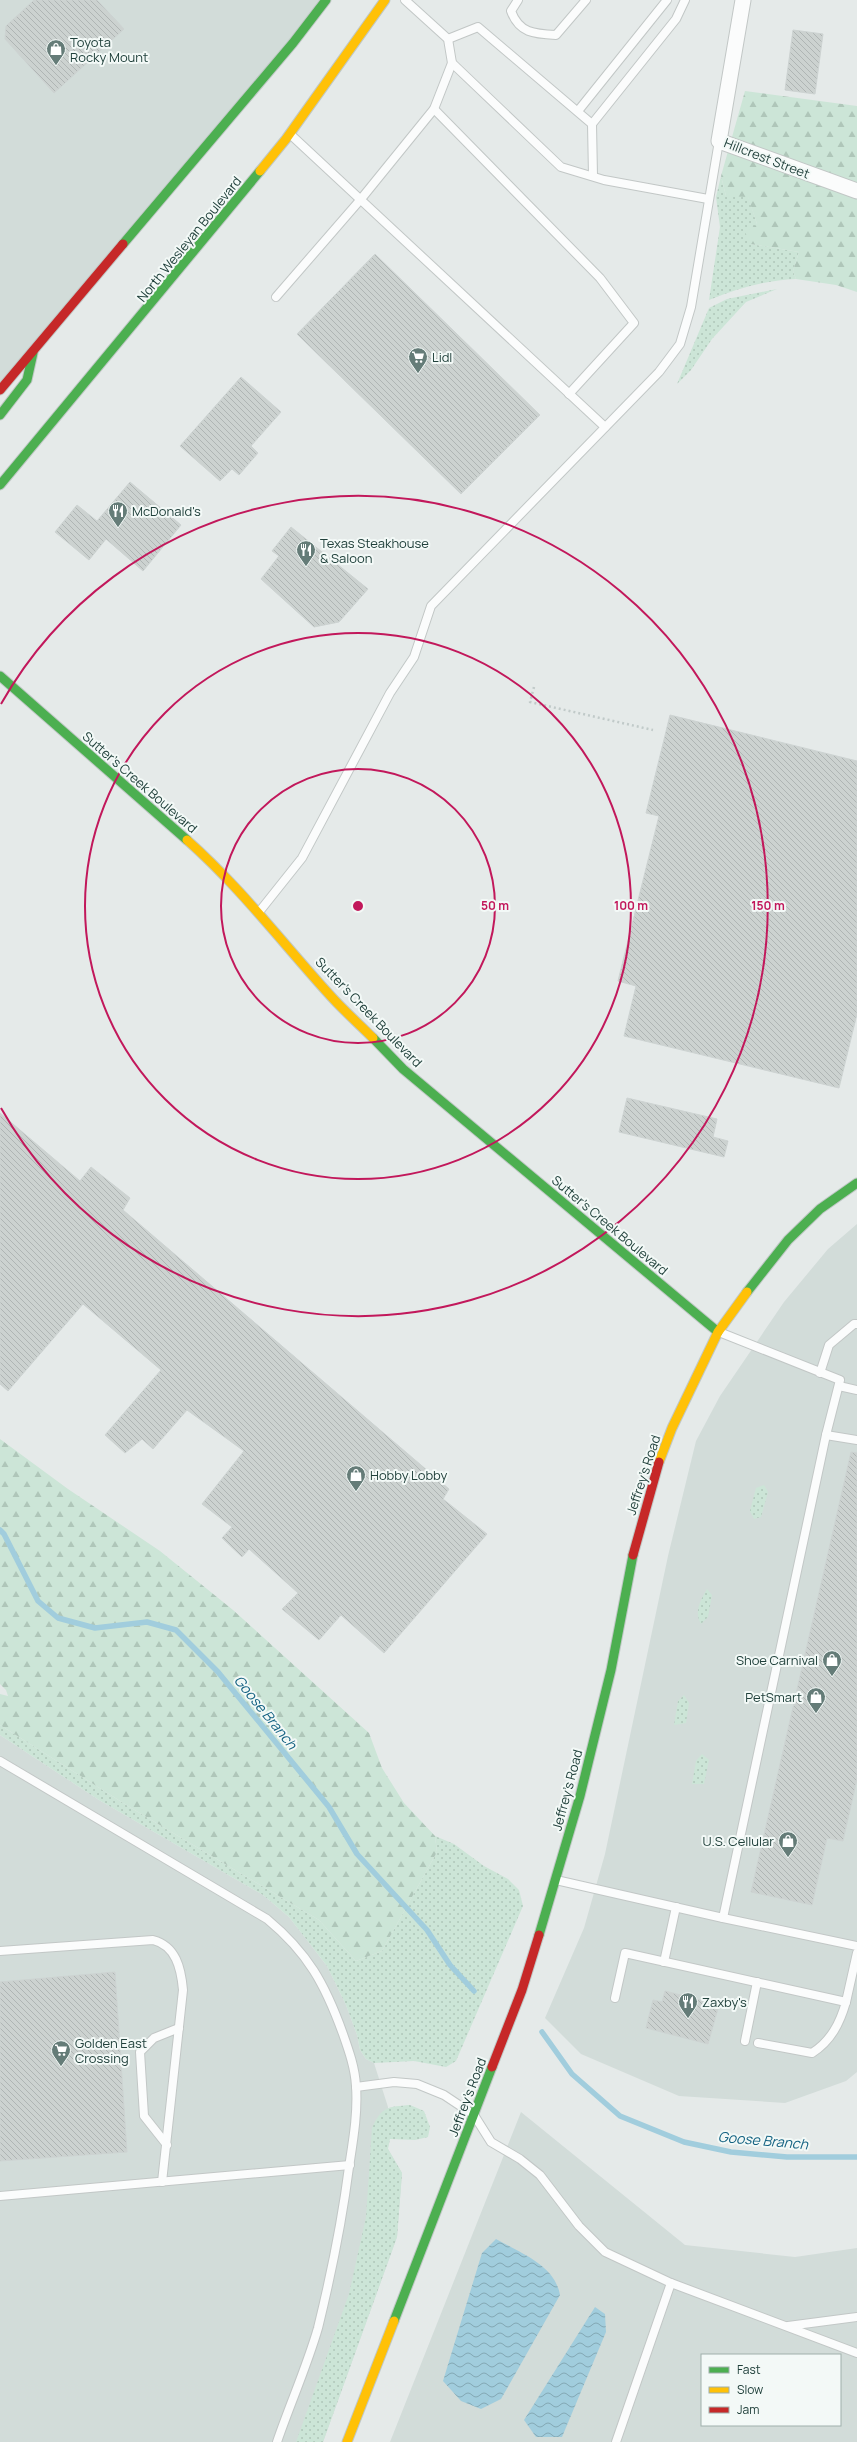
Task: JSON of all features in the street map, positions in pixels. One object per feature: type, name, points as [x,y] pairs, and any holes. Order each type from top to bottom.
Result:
[{"type":"main road","points":[[0,390],[284,54],[326,0]]},
{"type":"main road","name":"North Wesleyan Boulevard","points":[[0,485],[212,232],[290,133],[385,0]]},
{"type":"main road","points":[[0,415],[26,385],[32,369],[33,351]]},
{"type":"main road","name":"Sutter's Creek Boulevard","points":[[0,676],[212,862],[259,912],[328,993],[403,1069],[718,1332]]},
{"type":"main road","name":"Jeffrey's Road","points":[[347,2442],[522,1990],[580,1796],[609,1677],[634,1551],[653,1479],[672,1428],[718,1332],[788,1240],[820,1209],[857,1184]]},
{"type":"street","name":"Hillcrest Street","points":[[743,0],[719,141],[857,191]]},
{"type":"lane","points":[[276,297],[361,200],[434,109],[452,64],[448,39],[405,0]]},
{"type":"lane","points":[[518,0],[511,11],[515,23],[535,34],[556,35],[586,0]]},
{"type":"lane","points":[[578,112],[667,0]]},
{"type":"lane","points":[[593,176],[592,124],[676,18],[685,0]]},
{"type":"lane","points":[[448,39],[478,27],[592,124]]},
{"type":"lane","points":[[452,64],[561,167],[593,176],[708,199]]},
{"type":"lane","points":[[434,109],[600,278],[634,323],[568,394]]},
{"type":"lane","points":[[290,133],[605,427]]},
{"type":"lane","points":[[259,912],[302,858],[390,693],[414,657],[431,606],[659,372],[680,344],[691,307],[719,141]]},
{"type":"lane","points":[[820,1372],[830,1345],[854,1324],[857,1324]]},
{"type":"lane","points":[[718,1332],[840,1380],[826,1435],[723,1918]]},
{"type":"lane","points":[[838,1386],[857,1390]]},
{"type":"lane","points":[[826,1435],[857,1440]]},
{"type":"lane","points":[[0,1761],[250,1907],[283,1932],[306,1958],[321,1980],[352,2060],[356,2086],[355,2125],[350,2165],[336,2247],[317,2329],[277,2442]]},
{"type":"lane","points":[[555,1880],[723,1918],[857,1946]]},
{"type":"lane","points":[[664,1962],[676,1907]]},
{"type":"lane","points":[[0,1951],[153,1940],[164,1943],[178,1961],[182,1974],[183,1990],[162,2182]]},
{"type":"lane","points":[[615,1998],[625,1953],[846,2002]]},
{"type":"lane","points":[[758,2043],[812,2053],[823,2046],[841,2020],[857,1953]]},
{"type":"lane","points":[[745,2041],[757,1982]]},
{"type":"lane","points":[[166,2145],[144,2116],[140,2052],[154,2038],[179,2028]]},
{"type":"lane","points":[[356,2086],[394,2082],[417,2084],[444,2095],[474,2115],[491,2142],[520,2159],[540,2175],[579,2226],[606,2252],[671,2283],[857,2353]]},
{"type":"lane","points":[[0,2196],[350,2165]]},
{"type":"lane","points":[[616,2442],[671,2283]]},
{"type":"lane","points":[[787,2326],[857,2317]]},
{"type":"path","points":[[534,687],[530,702],[653,730]]},
{"type":"shaded area","points":[[0,0],[323,0],[0,389]]},
{"type":"shaded area","points":[[857,1224],[857,2072],[846,2081],[785,2103],[679,2096],[581,2054],[545,2018],[584,1928],[605,1854],[668,1556],[696,1441],[720,1396],[784,1302],[828,1249]]},
{"type":"shaded area","points":[[0,1735],[99,1800],[263,1895],[289,1917],[327,1966],[346,2005],[357,2035],[360,2050],[366,2059],[374,2063],[388,2107],[388,2149],[402,2173],[397,2237],[323,2442],[0,2442]]},
{"type":"shaded area","points":[[521,2112],[685,2245],[795,2257],[857,2248],[857,2442],[390,2442]]},
{"type":"green space","points":[[745,91],[857,106],[857,292],[836,285],[796,279],[793,271],[799,252],[751,244],[745,232],[757,224],[748,197],[726,196],[721,176]]},
{"type":"green space","points":[[721,176],[726,196],[748,196],[757,224],[751,244],[799,252],[793,271],[796,279],[773,281],[751,286],[709,300],[720,227],[716,197]]},
{"type":"green space","points":[[777,289],[746,302],[712,339],[691,370],[677,384],[709,308],[727,299]]},
{"type":"green space","points":[[0,1439],[68,1489],[160,1551],[233,1610],[369,1733],[382,1768],[404,1803],[435,1836],[437,1852],[382,1951],[356,1961],[319,1920],[128,1806],[0,1725],[0,1694],[8,1696],[6,1690],[0,1684]]},
{"type":"green space","points":[[764,1485],[768,1492],[761,1517],[754,1519],[750,1511],[756,1488]]},
{"type":"green space","points":[[707,1589],[712,1595],[708,1617],[701,1624],[698,1611],[700,1602]]},
{"type":"green space","points":[[684,1695],[689,1703],[686,1723],[674,1725],[678,1701]]},
{"type":"green space","points":[[0,1725],[128,1806],[319,1920],[356,1961],[382,1951],[437,1852],[435,1836],[454,1844],[484,1866],[508,1879],[519,1890],[523,1906],[456,2061],[446,2067],[414,2061],[374,2063],[366,2059],[360,2050],[357,2035],[346,2005],[327,1966],[289,1917],[263,1895],[99,1800],[0,1735]]},
{"type":"green space","points":[[702,1754],[709,1760],[704,1784],[692,1784],[696,1761]]},
{"type":"green space","points":[[410,2105],[424,2111],[430,2127],[428,2137],[415,2140],[390,2139],[388,2149],[402,2173],[397,2237],[323,2442],[296,2442],[349,2294],[366,2217],[372,2128],[379,2115],[386,2109],[396,2106]]},
{"type":"water","points":[[496,2239],[535,2261],[544,2268],[557,2285],[560,2295],[501,2399],[481,2409],[461,2401],[443,2381],[482,2253]]},
{"type":"water","points":[[595,2307],[605,2314],[606,2332],[562,2437],[536,2437],[524,2420]]},
{"type":"building","name":"Toyota Rocky Mount","points":[[34,0],[97,0],[124,29],[54,93],[5,39],[6,26]]},
{"type":"building","points":[[793,30],[823,34],[815,94],[785,90]]},
{"type":"building","name":"Lidl","points":[[375,254],[540,415],[461,494],[297,334]]},
{"type":"building","points":[[241,377],[281,412],[251,446],[258,453],[239,475],[232,469],[220,481],[180,446]]},
{"type":"building","name":"McDonald's","points":[[130,482],[181,525],[143,571],[106,539],[89,560],[55,532],[77,505],[97,521]]},
{"type":"building","name":"Texas Steakhouse & Saloon","points":[[291,527],[368,589],[339,622],[314,627],[261,579],[279,556],[272,551]]},
{"type":"building","points":[[670,715],[857,761],[857,1014],[839,1088],[624,1036],[636,986],[618,981],[659,816],[646,813]]},
{"type":"building","points":[[627,1098],[717,1119],[713,1137],[728,1141],[724,1157],[619,1132]]},
{"type":"building","points":[[0,1113],[80,1181],[91,1167],[130,1198],[123,1210],[449,1489],[443,1499],[487,1534],[384,1653],[341,1615],[319,1640],[282,1609],[298,1593],[249,1549],[242,1557],[222,1538],[232,1527],[202,1504],[244,1451],[187,1410],[153,1449],[142,1439],[125,1453],[105,1435],[161,1370],[83,1304],[8,1391],[0,1384]]},
{"type":"building","points":[[851,1452],[857,1453],[857,1779],[843,1841],[827,1838],[812,1905],[751,1892]]},
{"type":"building","name":"Golden East Crossing","points":[[115,1972],[127,2152],[0,2161],[0,1982]]},
{"type":"building","points":[[665,1991],[719,2005],[708,2044],[646,2028],[653,2000],[662,2002]]},
{"type":"waterway","name":"Goose Branch","points":[[0,1530],[4,1534],[38,1601],[58,1618],[95,1628],[147,1622],[176,1630],[218,1672],[329,1807],[357,1854],[427,1930],[450,1965],[474,1991]]},
{"type":"waterway","name":"Goose Branch","points":[[542,2032],[572,2074],[620,2116],[684,2142],[731,2152],[787,2157],[857,2157]]},
{"type":"traffic: fast","points":[[123,244],[293,43],[326,0]]},
{"type":"traffic: fast","points":[[0,485],[260,171]]},
{"type":"traffic: fast","points":[[0,415],[27,380],[33,353]]},
{"type":"traffic: fast","points":[[0,676],[187,840]]},
{"type":"traffic: fast","points":[[373,1038],[403,1069],[718,1332]]},
{"type":"traffic: fast","points":[[747,1292],[788,1240],[820,1209],[857,1183]]},
{"type":"traffic: fast","points":[[539,1935],[580,1796],[611,1670],[633,1555]]},
{"type":"traffic: fast","points":[[394,2321],[492,2067]]},
{"type":"traffic: slow","points":[[260,171],[286,139],[385,0]]},
{"type":"traffic: slow","points":[[187,840],[224,876],[259,914],[333,999],[373,1038]]},
{"type":"traffic: slow","points":[[659,1462],[672,1428],[718,1332],[747,1292]]},
{"type":"traffic: slow","points":[[347,2442],[394,2321]]},
{"type":"traffic: jam","points":[[0,390],[123,244]]},
{"type":"traffic: jam","points":[[633,1555],[659,1462]]},
{"type":"traffic: jam","points":[[492,2067],[522,1990],[539,1935]]},
{"type":"place","name":"Toyota Rocky Mount","points":[[56,66]]},
{"type":"place","name":"Lidl","points":[[418,374]]},
{"type":"place","name":"McDonald's","points":[[118,528]]},
{"type":"place","name":"Texas Steakhouse & Saloon","points":[[306,567]]},
{"type":"place","name":"Hobby Lobby","points":[[356,1492]]},
{"type":"place","name":"Shoe Carnival","points":[[832,1677]]},
{"type":"place","name":"PetSmart","points":[[816,1714]]},
{"type":"place","name":"U.S. Cellular","points":[[788,1858]]},
{"type":"place","name":"Zaxby's","points":[[688,2019]]},
{"type":"place","name":"Golden East Crossing","points":[[61,2067]]}]
